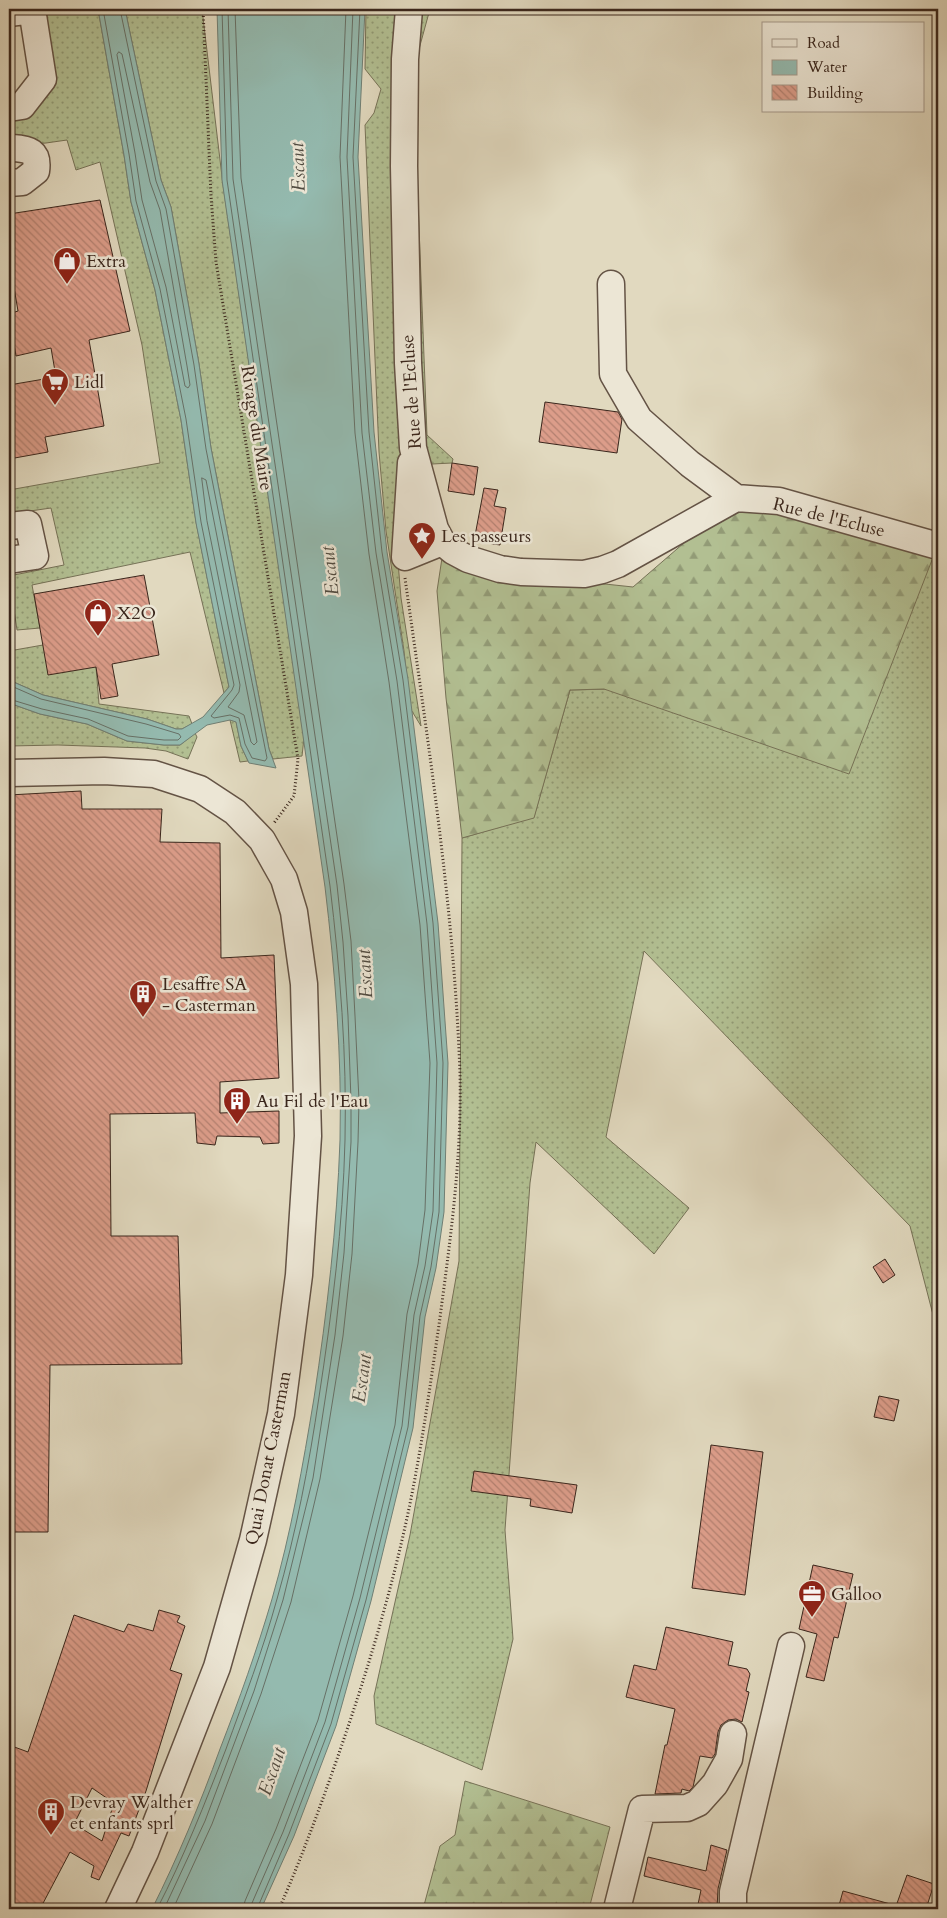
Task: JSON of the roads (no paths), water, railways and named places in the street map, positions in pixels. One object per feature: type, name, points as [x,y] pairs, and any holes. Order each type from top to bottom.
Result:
[{"type":"street","name":"Rue de l'Ecluse","points":[[410,9],[405,59],[404,166],[406,295],[413,448],[435,529],[442,542]]},
{"type":"street","points":[[9,108],[22,106],[43,79],[24,11]]},
{"type":"street","points":[[9,183],[22,182],[36,171],[37,163],[34,155],[28,149],[12,148]]},
{"type":"street","points":[[413,448],[409,477],[405,557],[442,542],[453,551],[468,559],[500,569],[521,572],[584,574],[618,564],[736,498],[690,464],[639,419],[613,374],[611,284]]},
{"type":"street","name":"Rue de l'Ecluse","points":[[736,498],[778,501],[938,546]]},
{"type":"street","points":[[9,526],[28,524],[35,556],[9,560]]},
{"type":"street","name":"Quai Donat Casterman","points":[[9,773],[104,771],[154,774],[200,789],[235,812],[262,840],[284,879],[294,912],[304,984],[308,1136],[299,1275],[281,1414],[252,1540],[217,1667],[145,1852],[118,1909]]},
{"type":"street","points":[[733,1909],[733,1892],[791,1646]]},
{"type":"street","points":[[617,1909],[643,1805],[687,1808],[698,1803],[715,1784],[729,1758],[733,1734]]},
{"type":"water","points":[[98,9],[125,9],[161,180],[171,207],[199,364],[211,448],[269,749],[276,768],[249,763],[241,746],[236,722],[230,720],[207,725],[180,745],[164,745],[127,741],[87,724],[40,714],[9,703],[9,680],[43,695],[182,729],[203,717],[229,687],[196,523],[181,420],[155,290],[131,202]]},
{"type":"water","name":"Escaut","points":[[217,9],[365,9],[358,157],[374,432],[387,552],[408,679],[438,923],[448,1063],[444,1212],[436,1268],[425,1317],[413,1428],[371,1601],[336,1726],[294,1836],[261,1909],[152,1909],[205,1790],[254,1656],[279,1574],[296,1499],[314,1398],[331,1269],[339,1173],[340,1077],[332,950],[325,887],[222,180]]},
{"type":"place","name":"Extra","points":[[67,285]]},
{"type":"place","name":"Lidl","points":[[55,406]]},
{"type":"place","name":"Les passeurs","points":[[422,560]]},
{"type":"place","name":"X2O","points":[[98,637]]},
{"type":"place","name":"Lesaffre SA - Casterman","points":[[143,1018]]},
{"type":"place","name":"Au Fil de l'Eau","points":[[237,1125]]},
{"type":"place","name":"Galloo","points":[[812,1618]]},
{"type":"place","name":"Devray Walther et enfants sprl","points":[[51,1836]]}]
